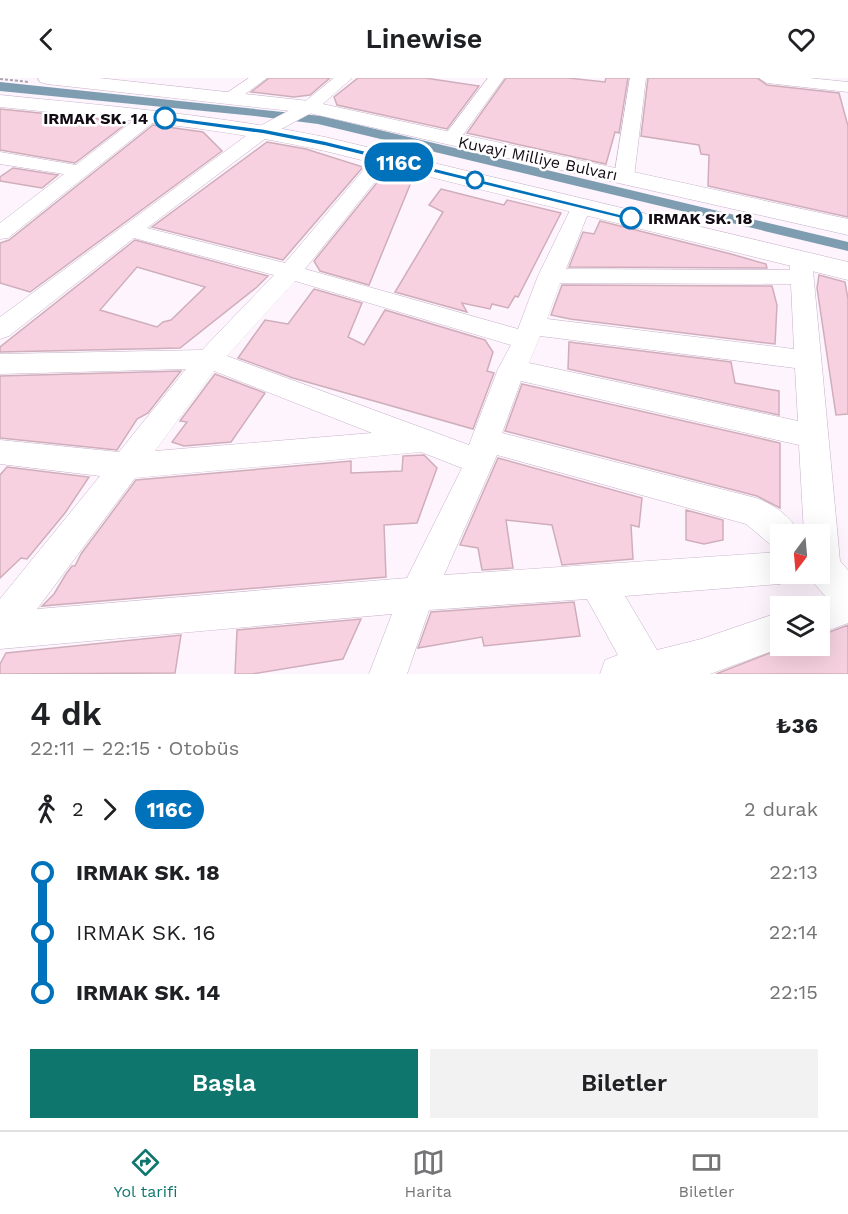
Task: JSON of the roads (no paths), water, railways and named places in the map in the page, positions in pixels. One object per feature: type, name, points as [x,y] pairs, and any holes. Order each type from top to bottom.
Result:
[{"type":"main road","name":"Kuvayi Milliye Bulvarı","points":[[47,78],[87,80],[231,97],[384,158],[581,206],[801,268],[848,272]]},
{"type":"main road","name":"Kuvayi Milliye Bulvarı","points":[[0,101],[149,117],[287,119],[451,139],[848,227]]},
{"type":"street","points":[[231,97],[259,78]]},
{"type":"street","points":[[5,320],[344,78]]},
{"type":"street","points":[[472,78],[495,80]]},
{"type":"street","points":[[624,177],[638,78]]},
{"type":"street","points":[[767,78],[845,87],[848,103]]},
{"type":"street","points":[[451,139],[495,80]]},
{"type":"street","points":[[0,233],[149,117]]},
{"type":"street","points":[[0,158],[80,171]]},
{"type":"street","points":[[0,629],[209,359],[290,273],[384,158]]},
{"type":"street","points":[[388,674],[417,594],[482,451],[511,369],[581,206]]},
{"type":"street","points":[[129,230],[528,333],[808,360]]},
{"type":"street","points":[[550,276],[801,268],[818,524]]},
{"type":"street","points":[[0,363],[209,359],[426,441],[482,451],[756,512],[771,524]]},
{"type":"street","points":[[511,369],[813,436]]},
{"type":"street","points":[[0,452],[126,466],[426,441]]},
{"type":"street","points":[[0,629],[417,594],[770,569]]},
{"type":"street","points":[[830,575],[848,596]]},
{"type":"street","points":[[597,582],[640,673],[711,656],[770,634]]},
{"type":"street","points":[[830,612],[848,605]]},
{"type":"water","points":[[0,82],[321,116],[848,242],[848,251],[318,124],[0,91]]},
{"type":"place","name":"IRMAK SK. 14","points":[[165,118]]},
{"type":"place","name":"IRMAK SK. 18","points":[[631,218]]}]
